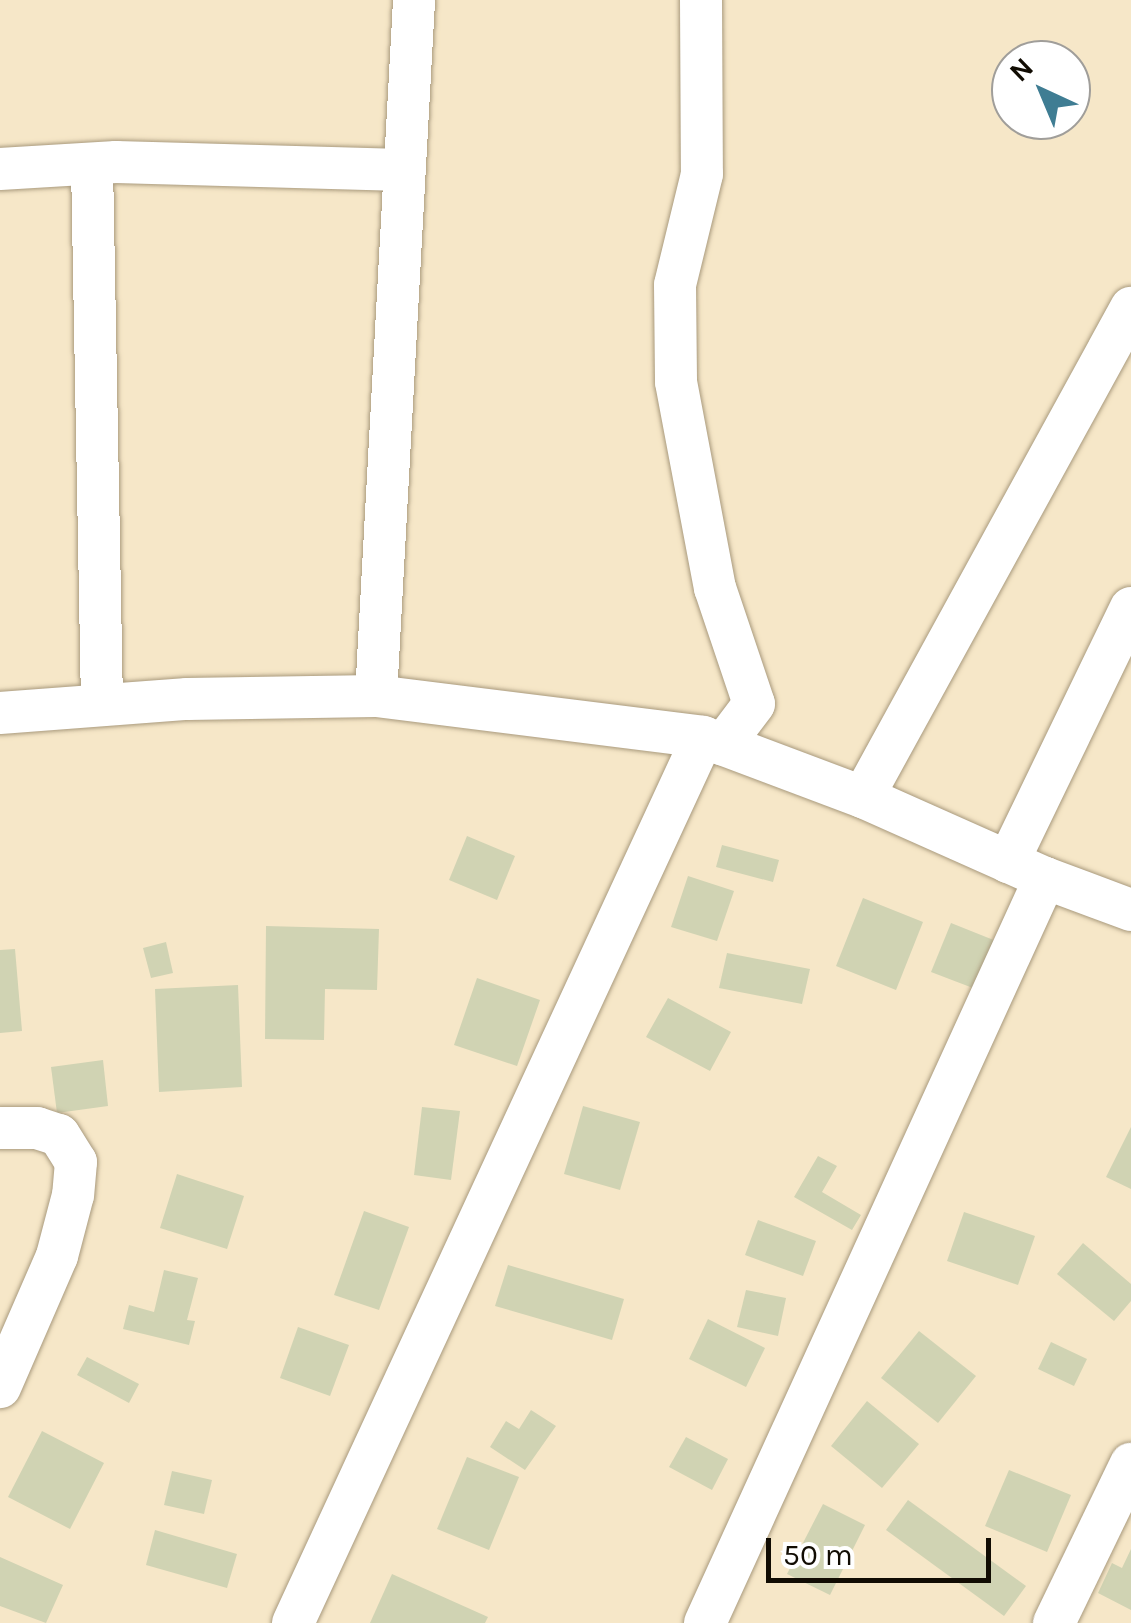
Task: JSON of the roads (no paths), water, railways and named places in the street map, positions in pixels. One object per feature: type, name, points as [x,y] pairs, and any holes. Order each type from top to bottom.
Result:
[{"type":"street","points":[[376,696],[414,0]]},
{"type":"street","points":[[293,1623],[713,741],[754,704],[715,588],[676,382],[674,286],[702,174],[701,0]]},
{"type":"street","points":[[0,168],[92,164],[403,170]]},
{"type":"street","points":[[92,164],[102,705]]},
{"type":"street","points":[[863,797],[1131,308]]},
{"type":"street","points":[[705,1623],[1027,870],[1131,608]]},
{"type":"street","points":[[0,712],[376,696],[713,741],[863,797],[1027,870],[1128,901]]},
{"type":"street","points":[[0,1128],[38,1128],[60,1135],[76,1162],[73,1195],[57,1256],[0,1387]]},
{"type":"street","points":[[1054,1623],[1131,1464]]}]
